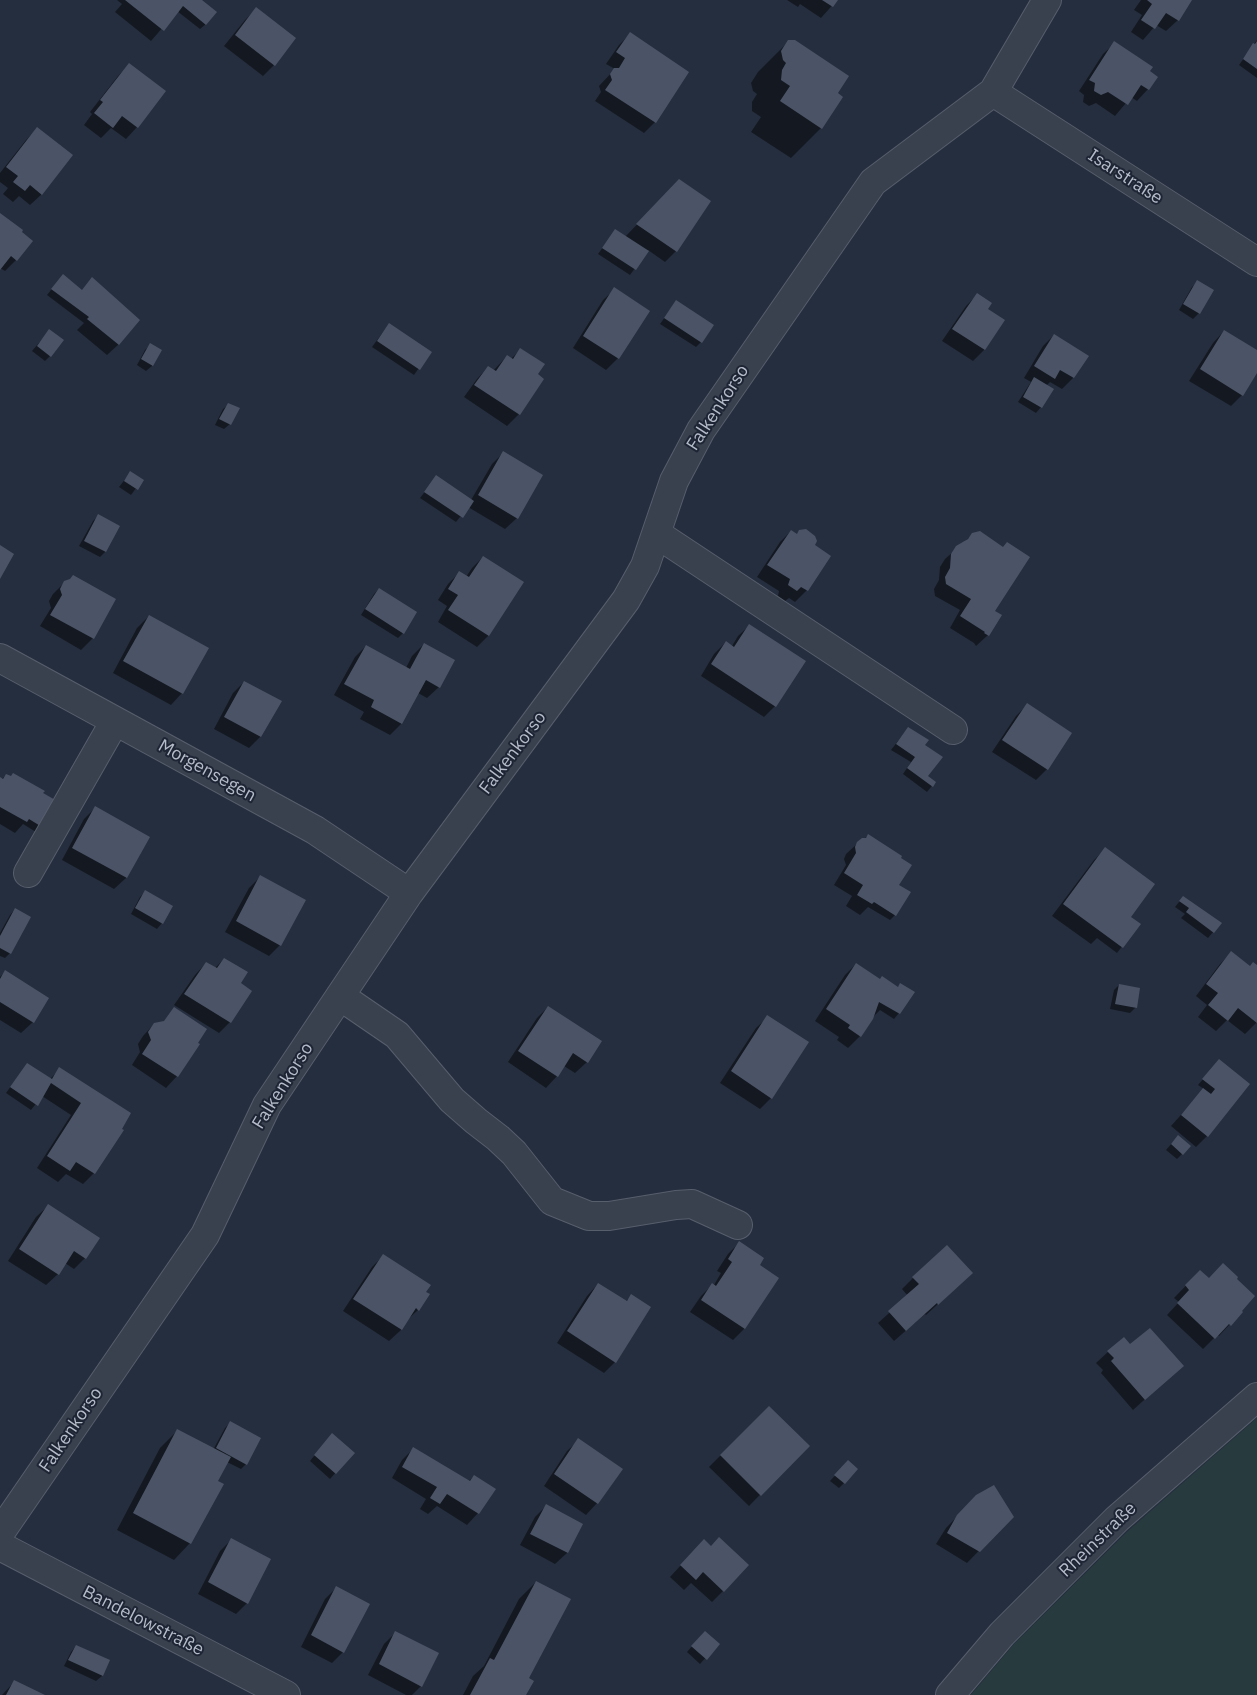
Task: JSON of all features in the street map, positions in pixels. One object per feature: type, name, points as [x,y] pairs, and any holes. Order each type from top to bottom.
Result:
[{"type":"street","name":"Falkenkorso","points":[[0,1533],[205,1235],[267,1105],[409,893],[626,600],[645,566],[674,481],[701,430],[873,182],[992,92],[1047,0]]},
{"type":"street","name":"Isarstraße","points":[[992,92],[1257,262]]},
{"type":"street","points":[[657,534],[953,730]]},
{"type":"street","name":"Morgensegen","points":[[0,658],[315,830],[409,893]]},
{"type":"street","points":[[28,873],[116,721]]},
{"type":"street","points":[[340,996],[397,1036],[452,1100],[514,1153],[552,1201],[589,1216],[609,1216],[692,1204],[738,1226]]},
{"type":"street","name":"Rheinstraße","points":[[950,1695],[1002,1634],[1117,1519],[1257,1398]]},
{"type":"street","name":"Bandelowstraße","points":[[0,1546],[286,1695]]},
{"type":"green space","points":[[1257,1418],[1257,1695],[971,1695],[1014,1644],[1127,1532]]},
{"type":"building","points":[[125,0],[202,0],[217,12],[206,25],[183,6],[164,31]]},
{"type":"building","points":[[822,0],[838,0],[833,7]]},
{"type":"building","points":[[1147,0],[1192,0],[1179,21],[1166,13],[1155,29],[1141,20],[1152,4]]},
{"type":"building","points":[[256,7],[296,38],[275,66],[235,35]]},
{"type":"building","points":[[630,32],[689,72],[656,123],[605,90],[612,80],[610,74],[614,68],[619,68],[625,58],[616,52]]},
{"type":"building","points":[[788,40],[795,40],[849,76],[838,93],[843,97],[822,129],[780,101],[790,86],[781,80],[782,70],[786,63],[783,60],[781,51]]},
{"type":"building","points":[[1114,41],[1153,67],[1150,71],[1158,77],[1149,90],[1141,85],[1128,105],[1108,92],[1101,95],[1094,91],[1095,83],[1089,80]]},
{"type":"building","points":[[1257,41],[1257,69],[1243,59],[1253,43],[1255,44]]},
{"type":"building","points":[[129,63],[166,91],[138,128],[122,116],[113,128],[94,113],[103,102],[100,100]]},
{"type":"building","points":[[37,127],[73,155],[42,195],[30,185],[25,191],[13,182],[18,176],[6,167]]},
{"type":"building","points":[[679,179],[711,201],[677,252],[636,224]]},
{"type":"building","points":[[0,213],[23,230],[22,232],[33,241],[17,261],[11,256],[0,270]]},
{"type":"building","points":[[615,229],[649,251],[636,270],[602,248]]},
{"type":"building","points":[[63,274],[82,290],[92,277],[140,320],[119,345],[87,319],[89,317],[51,289]]},
{"type":"building","points":[[1197,280],[1214,290],[1200,314],[1183,304]]},
{"type":"building","points":[[614,287],[650,311],[619,359],[583,336]]},
{"type":"building","points":[[977,293],[992,303],[988,309],[1005,320],[985,350],[952,329]]},
{"type":"building","points":[[676,300],[714,325],[702,343],[664,318]]},
{"type":"building","points":[[389,323],[432,352],[420,370],[377,341]]},
{"type":"building","points":[[49,329],[64,340],[51,357],[37,346]]},
{"type":"building","points":[[1224,330],[1257,350],[1257,373],[1243,396],[1200,369]]},
{"type":"building","points":[[1054,334],[1089,356],[1074,378],[1060,370],[1055,379],[1034,366]]},
{"type":"building","points":[[150,343],[162,350],[153,366],[141,359]]},
{"type":"building","points":[[520,348],[545,364],[538,374],[544,379],[520,415],[474,385],[488,366],[496,371],[507,355],[513,359]]},
{"type":"building","points":[[1034,377],[1054,389],[1042,408],[1023,397]]},
{"type":"building","points":[[228,403],[240,408],[231,425],[219,419]]},
{"type":"building","points":[[503,451],[543,475],[518,519],[478,495]]},
{"type":"building","points":[[130,471],[144,480],[138,490],[124,481]]},
{"type":"building","points":[[436,475],[474,501],[463,518],[424,492]]},
{"type":"building","points":[[98,514],[120,526],[106,552],[84,541]]},
{"type":"building","points":[[806,529],[815,536],[817,541],[815,545],[831,556],[808,591],[801,587],[797,591],[788,585],[790,579],[767,565],[791,530],[797,534],[799,530]]},
{"type":"building","points":[[980,531],[1003,547],[1007,542],[1030,557],[995,611],[1002,615],[989,636],[960,616],[971,599],[946,584],[945,577],[950,568],[951,554],[956,546],[968,539],[972,533]]},
{"type":"building","points":[[0,545],[14,554],[0,579]]},
{"type":"building","points":[[483,556],[524,582],[489,636],[448,610],[458,595],[448,589],[459,571],[469,577]]},
{"type":"building","points":[[73,575],[116,599],[94,639],[50,615],[62,595],[60,589],[64,581],[70,579]]},
{"type":"building","points":[[379,588],[417,612],[404,634],[365,609]]},
{"type":"building","points":[[149,615],[209,648],[183,694],[123,661]]},
{"type":"building","points":[[749,624],[806,661],[776,707],[711,664],[726,641],[734,647]]},
{"type":"building","points":[[424,643],[455,660],[440,688],[426,680],[402,724],[371,707],[374,700],[344,684],[366,645],[410,669]]},
{"type":"building","points":[[244,681],[282,701],[261,737],[224,717]]},
{"type":"building","points":[[1027,703],[1072,733],[1048,770],[1002,740]]},
{"type":"building","points":[[908,727],[929,740],[925,745],[943,757],[928,776],[936,782],[933,787],[907,768],[915,757],[896,744]]},
{"type":"building","points":[[13,773],[45,791],[43,793],[57,801],[42,827],[29,819],[27,822],[0,807],[0,777],[3,779],[6,774],[11,776]]},
{"type":"building","points":[[95,806],[150,837],[127,878],[72,848]]},
{"type":"building","points":[[868,834],[902,856],[901,858],[912,865],[899,885],[911,892],[896,916],[874,902],[872,904],[857,895],[863,885],[844,873],[856,853],[855,847],[857,842],[862,838],[866,838]]},
{"type":"building","points":[[1105,847],[1155,884],[1131,917],[1141,924],[1123,948],[1063,904]]},
{"type":"building","points":[[260,875],[306,900],[281,946],[236,921]]},
{"type":"building","points":[[145,890],[173,906],[163,924],[135,908]]},
{"type":"building","points":[[1183,896],[1222,923],[1214,933],[1186,912],[1189,908],[1179,901]]},
{"type":"building","points":[[15,908],[31,917],[11,954],[0,948],[0,936]]},
{"type":"building","points":[[1231,951],[1250,966],[1253,962],[1257,965],[1257,1023],[1238,1008],[1228,1021],[1208,1005],[1218,993],[1206,984]]},
{"type":"building","points":[[224,958],[248,972],[241,983],[252,991],[231,1023],[184,994],[206,962],[217,968]]},
{"type":"building","points":[[856,963],[880,979],[882,976],[898,987],[900,983],[915,992],[900,1014],[879,1002],[873,1019],[861,1037],[848,1028],[850,1025],[826,1009]]},
{"type":"building","points":[[5,970],[49,998],[34,1023],[0,1002],[0,979]]},
{"type":"building","points":[[1119,984],[1140,988],[1137,1008],[1115,1004]]},
{"type":"building","points":[[548,1006],[602,1041],[588,1063],[573,1053],[558,1077],[518,1051]]},
{"type":"building","points":[[174,1007],[207,1029],[198,1043],[200,1044],[178,1077],[142,1054],[151,1040],[148,1032],[154,1023],[164,1021]]},
{"type":"building","points":[[767,1015],[809,1042],[772,1099],[731,1071]]},
{"type":"building","points":[[1219,1059],[1250,1084],[1208,1137],[1181,1115],[1203,1088],[1211,1094],[1215,1089],[1202,1079]]},
{"type":"building","points":[[27,1063],[52,1079],[59,1067],[131,1113],[122,1129],[124,1130],[95,1174],[76,1162],[70,1171],[47,1156],[81,1103],[51,1083],[38,1106],[10,1087]]},
{"type":"building","points":[[1178,1135],[1191,1146],[1183,1155],[1171,1144]]},
{"type":"building","points":[[48,1204],[100,1238],[86,1259],[74,1251],[59,1275],[19,1249]]},
{"type":"building","points":[[739,1241],[764,1258],[760,1265],[779,1278],[745,1329],[701,1300],[712,1283],[716,1286],[732,1262],[728,1259]]},
{"type":"building","points":[[947,1245],[973,1273],[906,1331],[888,1311],[919,1284],[912,1277]]},
{"type":"building","points":[[383,1254],[431,1285],[426,1292],[430,1294],[419,1311],[416,1308],[402,1330],[353,1299]]},
{"type":"building","points":[[1223,1263],[1255,1296],[1231,1326],[1229,1324],[1215,1339],[1177,1303],[1189,1290],[1185,1285],[1200,1270],[1209,1278]]},
{"type":"building","points":[[598,1283],[627,1301],[631,1294],[651,1307],[616,1363],[567,1331]]},
{"type":"building","points":[[1150,1328],[1184,1366],[1145,1400],[1111,1361],[1114,1358],[1107,1351],[1124,1337],[1130,1344]]},
{"type":"building","points":[[769,1406],[810,1446],[761,1496],[720,1455]]},
{"type":"building","points":[[230,1421],[261,1438],[247,1465],[216,1448]]},
{"type":"building","points":[[177,1429],[231,1457],[218,1481],[224,1484],[191,1544],[133,1513]]},
{"type":"building","points":[[332,1433],[355,1453],[336,1474],[314,1455]]},
{"type":"building","points":[[578,1438],[623,1469],[598,1504],[554,1474]]},
{"type":"building","points":[[413,1447],[470,1481],[474,1475],[496,1489],[479,1514],[447,1494],[440,1504],[430,1498],[437,1487],[402,1467]]},
{"type":"building","points":[[848,1460],[858,1469],[845,1484],[834,1475]]},
{"type":"building","points":[[994,1485],[1014,1517],[980,1552],[947,1533],[957,1515],[976,1495]]},
{"type":"building","points":[[546,1504],[583,1524],[568,1553],[530,1534]]},
{"type":"building","points":[[719,1537],[749,1565],[724,1592],[703,1572],[696,1580],[680,1565],[704,1539],[711,1546]]},
{"type":"building","points":[[231,1538],[271,1559],[248,1604],[208,1582]]},
{"type":"building","points":[[536,1581],[571,1599],[529,1678],[534,1681],[526,1695],[470,1695],[490,1658],[494,1660]]},
{"type":"building","points":[[336,1586],[370,1604],[344,1653],[311,1635]]},
{"type":"building","points":[[395,1631],[439,1653],[422,1687],[379,1664]]},
{"type":"building","points":[[705,1631],[720,1644],[707,1660],[691,1646]]},
{"type":"building","points":[[76,1645],[110,1660],[103,1676],[68,1660]]},
{"type":"building","points":[[14,1680],[45,1695],[6,1695]]}]
